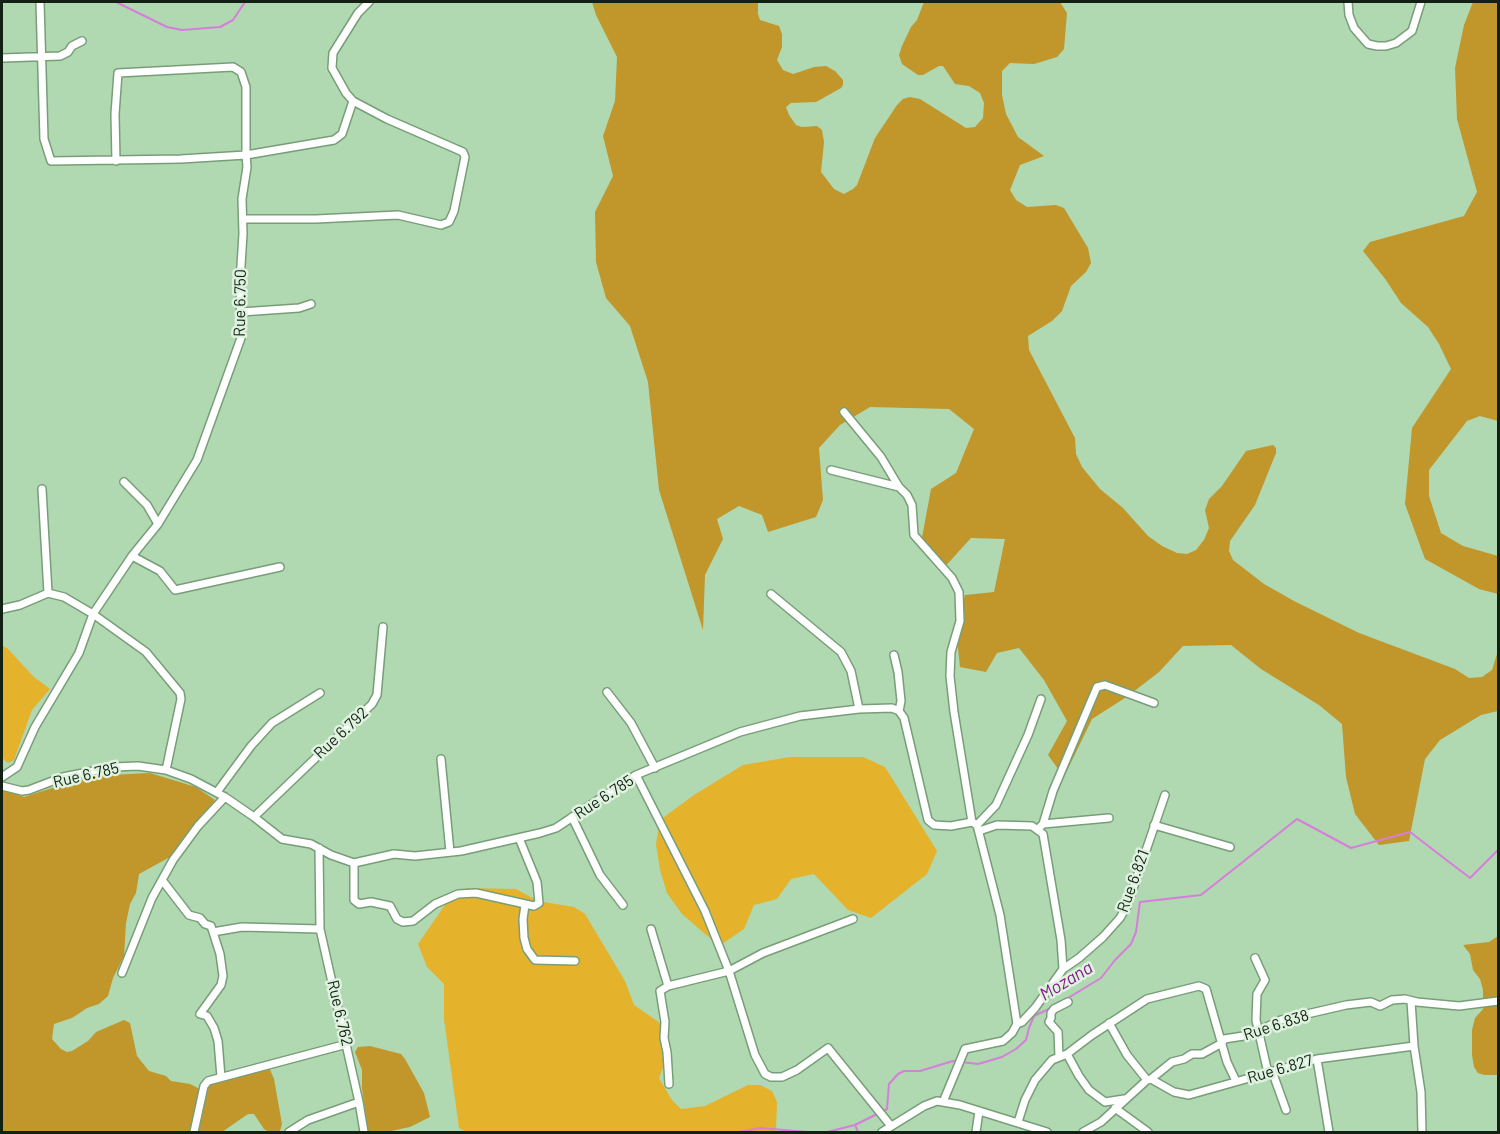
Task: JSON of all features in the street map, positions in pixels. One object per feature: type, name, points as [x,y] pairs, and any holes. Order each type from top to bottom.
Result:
[{"type":"street","points":[[40,2],[44,139],[51,161],[116,161],[246,155],[334,140],[342,134],[353,101]]},
{"type":"street","points":[[243,219],[316,219],[398,215],[441,225],[449,222],[454,211],[465,157],[463,152],[387,119],[353,101],[332,68],[333,53],[369,2]]},
{"type":"street","points":[[1348,2],[1349,15],[1354,28],[1368,44],[1377,46],[1396,43],[1412,31],[1421,2]]},
{"type":"street","points":[[2,58],[60,56],[82,41]]},
{"type":"street","name":"Rue 6.750","points":[[2,777],[17,767],[35,727],[79,653],[93,614],[132,556],[158,524],[203,448],[241,338],[242,199],[247,167],[246,87],[241,72],[233,67],[118,73],[115,114],[116,161]]},
{"type":"street","points":[[241,312],[299,308],[311,304]]},
{"type":"street","points":[[844,412],[907,495],[912,505],[914,535],[952,578],[959,592],[960,621],[951,652],[950,676],[976,826],[1000,915],[1017,1024]]},
{"type":"street","points":[[831,470],[899,487]]},
{"type":"street","points":[[124,482],[147,505],[158,524]]},
{"type":"street","points":[[42,489],[48,593]]},
{"type":"street","points":[[132,556],[160,571],[175,590],[280,567]]},
{"type":"street","points":[[2,609],[20,605],[48,593],[64,597],[146,651],[180,693],[180,712],[166,770]]},
{"type":"street","points":[[771,594],[840,652],[851,671],[859,709]]},
{"type":"street","name":"Rue 6.792","points":[[254,817],[372,704],[377,695],[383,627]]},
{"type":"street","points":[[894,655],[901,701],[899,711],[904,718],[928,820],[934,825],[1041,826],[1109,818]]},
{"type":"street","points":[[1063,969],[1061,940],[1041,826],[1053,791],[1097,687],[1105,685],[1154,703]]},
{"type":"street","points":[[607,692],[631,723],[655,768]]},
{"type":"street","points":[[217,792],[251,746],[272,723],[320,693]]},
{"type":"street","points":[[976,826],[996,805],[1028,735],[1041,699]]},
{"type":"street","name":"Rue 6.785","points":[[2,786],[22,791],[29,790],[63,777],[114,766],[138,766],[166,770],[217,792],[282,839],[319,848],[354,863],[394,854],[416,856],[450,852],[555,828],[636,775],[740,732],[800,716],[859,709],[892,708],[899,711]]},
{"type":"street","points":[[441,759],[450,852]]},
{"type":"street","points":[[636,775],[705,911],[729,971],[755,1055],[765,1074],[771,1077],[782,1077],[797,1070],[828,1048],[891,1126]]},
{"type":"street","name":"Rue 6.821","points":[[943,1102],[965,1049],[1003,1041],[1035,1008],[1063,969],[1079,958],[1120,918],[1165,795]]},
{"type":"street","points":[[122,973],[139,928],[173,860],[198,826],[225,797]]},
{"type":"street","points":[[572,817],[600,875],[622,905]]},
{"type":"street","points":[[1154,825],[1230,847]]},
{"type":"street","points":[[354,863],[354,900],[359,904],[371,902],[390,906],[397,919],[403,922],[413,921],[435,904],[458,894],[476,893],[534,906],[539,903],[540,896],[537,882],[519,838]]},
{"type":"street","name":"Rue 6.762","points":[[319,848],[320,929],[347,1044],[364,1132]]},
{"type":"street","points":[[162,880],[189,915],[200,918],[205,924],[212,926],[222,961],[223,976],[221,985],[200,1014],[207,1016],[218,1041],[221,1077]]},
{"type":"street","points":[[525,905],[524,938],[527,949],[535,960],[575,961]]},
{"type":"street","points":[[669,1084],[664,1038],[666,1022],[660,992],[668,986],[729,971],[763,953],[853,919]]},
{"type":"street","points":[[213,932],[242,927],[320,929]]},
{"type":"street","points":[[651,929],[668,986]]},
{"type":"street","points":[[1255,958],[1265,980],[1257,994],[1258,1032],[1270,1072],[1286,1110]]},
{"type":"street","points":[[1018,1122],[1032,1085],[1047,1064],[1067,1054],[1147,999],[1179,990],[1204,986],[1227,1062],[1236,1081]]},
{"type":"street","name":"Rue 6.838","points":[[1083,1132],[1101,1122],[1124,1099],[1172,1062],[1192,1054],[1202,1053],[1222,1043],[1224,1039],[1258,1032],[1267,1025],[1281,1020],[1371,1002],[1380,1006],[1392,1000],[1405,999],[1459,1006],[1498,1001]]},
{"type":"street","points":[[1411,1001],[1414,1046],[1421,1092],[1422,1132]]},
{"type":"street","points":[[1059,1057],[1058,1032],[1049,1022],[1054,1009],[1068,1002]]},
{"type":"street","points":[[1109,1023],[1127,1055],[1149,1079]]},
{"type":"street","points":[[194,1132],[204,1086],[208,1081],[347,1044]]},
{"type":"street","name":"Rue 6.827","points":[[1149,1079],[1185,1096],[1317,1059],[1414,1046]]},
{"type":"street","points":[[1067,1054],[1089,1090],[1106,1102],[1124,1099]]},
{"type":"street","points":[[1317,1059],[1329,1132]]},
{"type":"street","points":[[882,1132],[924,1106],[937,1101],[1047,1132]]},
{"type":"street","points":[[289,1132],[308,1120],[359,1102]]},
{"type":"street","points":[[1115,1108],[1139,1128],[1148,1132]]},
{"type":"street","points":[[976,1132],[979,1111]]},
{"type":"shaded area","points":[[592,2],[758,2],[760,20],[779,26],[782,34],[782,47],[777,60],[783,70],[793,74],[814,67],[826,66],[835,71],[843,80],[841,88],[816,102],[791,103],[786,107],[796,125],[817,126],[822,130],[824,142],[821,172],[834,189],[844,194],[857,185],[875,138],[903,99],[910,97],[920,99],[966,128],[975,127],[983,118],[984,103],[980,93],[969,86],[955,84],[943,66],[918,75],[902,64],[899,55],[902,46],[924,2],[1060,2],[1067,13],[1064,49],[1057,57],[1034,64],[1010,63],[1002,71],[1002,95],[1006,114],[1018,137],[1044,156],[1020,165],[1010,190],[1016,200],[1027,207],[1056,205],[1064,208],[1088,248],[1091,263],[1086,272],[1071,286],[1062,311],[1052,321],[1028,336],[1029,350],[1075,438],[1076,454],[1082,467],[1100,489],[1123,508],[1148,536],[1162,546],[1177,553],[1187,554],[1196,550],[1204,540],[1209,528],[1205,510],[1209,499],[1222,486],[1246,451],[1273,445],[1276,453],[1255,505],[1230,541],[1229,551],[1233,560],[1264,584],[1294,601],[1359,633],[1455,669],[1469,678],[1482,677],[1492,670],[1498,651],[1498,711],[1481,715],[1440,740],[1425,759],[1409,841],[1379,845],[1355,814],[1346,777],[1342,724],[1319,705],[1261,669],[1231,645],[1183,646],[1159,672],[1128,696],[1092,719],[1064,777],[1048,755],[1067,721],[1044,680],[1019,648],[997,653],[986,672],[960,667],[956,629],[965,595],[994,592],[1005,539],[971,538],[941,571],[921,543],[931,489],[956,473],[974,429],[949,409],[870,407],[840,425],[819,448],[823,500],[816,517],[768,532],[762,515],[739,506],[717,519],[723,539],[705,575],[703,630],[659,490],[648,382],[630,326],[606,298],[596,262],[595,212],[613,176],[603,136],[615,101],[617,57]]},
{"type":"shaded area","points":[[1473,2],[1498,2],[1498,421],[1480,416],[1467,421],[1429,470],[1429,496],[1441,533],[1463,546],[1498,556],[1498,594],[1479,589],[1425,559],[1405,504],[1412,428],[1451,369],[1428,327],[1401,303],[1363,251],[1370,242],[1464,216],[1477,192],[1457,119],[1455,68],[1464,25]]},
{"type":"shaded area","points":[[2,646],[7,648],[34,677],[50,689],[32,710],[14,760],[8,763],[2,758]]},
{"type":"shaded area","points":[[790,757],[863,757],[885,767],[937,851],[927,874],[871,918],[848,910],[814,874],[791,879],[777,899],[754,905],[744,929],[719,946],[682,914],[667,893],[656,844],[660,820],[694,795],[743,765]]},
{"type":"shaded area","points":[[150,773],[196,787],[215,800],[170,857],[139,874],[136,893],[130,904],[126,923],[124,956],[113,978],[108,996],[99,1004],[87,1008],[72,1018],[54,1024],[52,1039],[61,1049],[67,1052],[72,1051],[88,1041],[96,1032],[124,1020],[130,1023],[137,1056],[149,1071],[166,1076],[171,1081],[190,1084],[200,1089],[269,1067],[274,1079],[282,1124],[280,1131],[269,1132],[264,1129],[254,1114],[248,1114],[222,1132],[2,1132],[2,790],[24,797],[90,776]]},
{"type":"shaded area","points":[[467,888],[516,889],[538,901],[574,907],[585,914],[625,981],[634,1005],[666,1027],[668,1054],[659,1078],[672,1100],[681,1109],[705,1106],[748,1085],[760,1085],[772,1091],[777,1102],[774,1132],[466,1132],[459,1128],[444,1019],[444,984],[427,967],[418,944],[447,902]]},
{"type":"shaded area","points":[[1498,936],[1498,1075],[1484,1075],[1478,1073],[1474,1067],[1472,1055],[1472,1030],[1475,1018],[1483,1009],[1483,990],[1480,979],[1473,970],[1470,954],[1463,945],[1489,942]]},
{"type":"shaded area","points":[[370,1046],[401,1054],[424,1093],[430,1117],[410,1127],[386,1132],[368,1132],[362,1070],[355,1052],[358,1047]]},
{"type":"waterway","points":[[116,2],[167,27],[182,30],[220,27],[233,20],[245,2]]},
{"type":"waterway","name":"Mozana","points":[[1063,1001],[1101,978],[1131,944],[1136,932],[1140,902],[1201,895],[1297,819],[1351,848],[1410,832],[1470,878],[1498,850]]},
{"type":"waterway","name":"Mozana","points":[[811,1132],[827,1132],[855,1125],[887,1109],[889,1084],[904,1071],[920,1071],[953,1061],[978,1064],[1002,1057],[1026,1040],[1034,1016],[1053,1007]]},
{"type":"waterway","name":"Mozana","points":[[855,1125],[858,1132]]},
{"type":"waterway","name":"Mozana","points":[[739,1132],[760,1128],[808,1132]]}]
